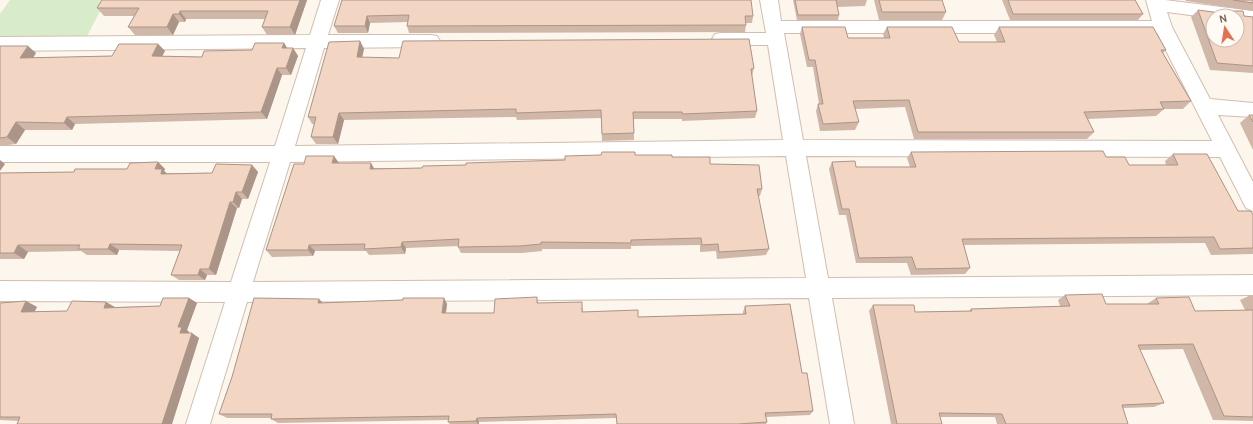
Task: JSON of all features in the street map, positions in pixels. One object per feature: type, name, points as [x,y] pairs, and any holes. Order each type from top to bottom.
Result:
[{"type":"street","points":[[198,424],[330,0]]},
{"type":"street","points":[[769,0],[842,424]]},
{"type":"street","points":[[1253,17],[1156,2],[1163,27],[1253,202]]},
{"type":"street","points":[[704,39],[774,33],[1163,27]]},
{"type":"street","points":[[0,44],[444,41]]},
{"type":"street","points":[[1204,106],[1253,110]]},
{"type":"street","points":[[0,154],[282,154],[794,148],[1226,149]]},
{"type":"street","points":[[0,291],[240,292],[1253,285]]},
{"type":"green space","points":[[10,0],[106,0],[87,36],[0,36],[0,14]]},
{"type":"building","points":[[102,0],[300,0],[290,27],[262,27],[268,11],[180,11],[179,14],[173,14],[167,27],[128,27],[139,8],[97,8]]},
{"type":"building","points":[[342,0],[751,0],[753,16],[745,16],[746,25],[407,26],[409,15],[367,16],[365,26],[334,26]]},
{"type":"building","points":[[795,0],[836,0],[839,15],[798,15]]},
{"type":"building","points":[[879,0],[942,0],[946,12],[882,12]]},
{"type":"building","points":[[1008,0],[1135,0],[1143,14],[1013,14]]},
{"type":"building","points":[[1233,0],[1253,0],[1253,3]]},
{"type":"building","points":[[1198,10],[1205,11],[1205,30]]},
{"type":"building","points":[[1245,16],[1253,17],[1253,66],[1217,63],[1212,48],[1245,48]]},
{"type":"building","points":[[802,27],[845,27],[848,38],[890,38],[887,27],[952,27],[959,42],[1005,42],[999,27],[1153,27],[1166,50],[1161,50],[1191,101],[1160,102],[1164,109],[1084,112],[1094,132],[918,132],[909,100],[853,101],[859,122],[823,124],[818,104],[823,104],[815,60],[809,60]]},
{"type":"building","points":[[749,39],[754,68],[751,69],[757,111],[683,114],[682,112],[633,112],[634,133],[602,134],[601,110],[516,113],[516,109],[339,113],[333,137],[311,137],[316,117],[308,117],[329,42],[360,41],[357,57],[399,58],[403,41]]},
{"type":"building","points":[[255,43],[284,43],[282,48],[293,48],[286,68],[277,68],[261,112],[67,117],[64,123],[16,122],[7,137],[0,138],[0,46],[28,46],[20,58],[112,56],[119,44],[158,44],[152,56],[202,57],[204,51],[252,50]]},
{"type":"building","points":[[1249,115],[1253,115],[1253,122]]},
{"type":"building","points":[[1103,151],[1106,157],[1125,157],[1129,165],[1178,165],[1173,154],[1207,154],[1238,211],[1251,211],[1253,215],[1253,248],[1220,249],[1214,237],[962,239],[970,268],[916,269],[912,257],[859,258],[849,209],[842,209],[832,162],[855,161],[856,167],[916,167],[911,152]]},
{"type":"building","points":[[602,152],[635,152],[635,155],[672,155],[672,157],[710,157],[710,164],[759,165],[762,189],[757,189],[769,249],[719,252],[718,244],[702,245],[701,238],[631,240],[631,243],[541,242],[541,244],[520,246],[458,247],[459,239],[402,242],[401,247],[364,249],[365,244],[309,245],[308,250],[266,250],[294,164],[304,164],[306,156],[334,156],[332,163],[371,163],[370,169],[422,168],[423,166],[466,165],[466,163],[565,160],[565,156],[601,155]]},
{"type":"building","points":[[158,162],[155,169],[162,169],[161,174],[212,173],[216,164],[252,165],[242,192],[236,192],[233,202],[230,202],[209,269],[200,269],[198,275],[171,275],[182,245],[110,244],[108,249],[78,249],[80,245],[18,245],[14,253],[0,253],[0,173],[74,172],[75,169],[127,169],[130,163]]},
{"type":"building","points":[[1102,294],[1106,304],[1159,304],[1156,298],[1189,297],[1195,311],[1253,310],[1253,417],[1224,416],[1193,344],[1138,345],[1164,403],[1122,405],[1128,424],[1006,424],[1002,414],[939,413],[942,424],[897,424],[873,305],[914,305],[915,312],[972,311],[971,309],[1070,306],[1065,295]]},
{"type":"building","points":[[537,297],[537,303],[582,302],[582,312],[638,310],[638,317],[746,314],[745,306],[790,304],[802,373],[807,373],[813,411],[765,413],[767,422],[738,424],[617,424],[616,414],[477,418],[476,421],[448,422],[449,416],[271,419],[272,414],[219,414],[232,377],[254,298],[319,299],[318,303],[403,300],[403,298],[444,298],[442,313],[494,313],[495,299]]},
{"type":"building","points":[[163,298],[189,298],[178,327],[182,327],[180,333],[192,333],[162,424],[17,424],[20,417],[0,417],[0,303],[26,301],[21,312],[67,311],[72,301],[106,302],[104,308],[160,306]]}]
